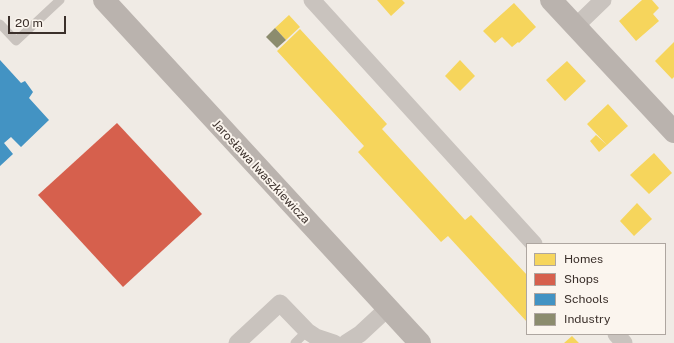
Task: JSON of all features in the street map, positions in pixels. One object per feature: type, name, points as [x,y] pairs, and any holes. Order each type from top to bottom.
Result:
[{"type":"street","name":"Jarosława Iwaszkiewicza","points":[[104,0],[420,343]]},
{"type":"street","points":[[312,0],[533,243]]},
{"type":"street","points":[[551,0],[674,132]]},
{"type":"street","points":[[576,26],[603,0]]},
{"type":"street","points":[[237,343],[280,302],[307,331],[316,337],[334,343]]},
{"type":"street","points":[[346,343],[360,334],[388,308]]},
{"type":"street","points":[[617,335],[624,343]]},
{"type":"lane","points":[[0,24],[16,41],[60,0]]},
{"type":"lane","points":[[295,343],[307,331]]},
{"type":"building: Homes","points":[[377,0],[402,0],[405,3],[391,16]]},
{"type":"building: Homes","points":[[642,0],[652,0],[659,8],[653,14],[659,21],[636,41],[619,21]]},
{"type":"building: Homes","points":[[514,3],[536,27],[519,43],[518,42],[512,47],[502,37],[495,43],[483,31]]},
{"type":"building: Homes","points":[[289,15],[300,27],[286,40],[275,28]]},
{"type":"building: Homes","points":[[300,29],[387,124],[382,129],[465,220],[471,215],[526,274],[526,321],[448,236],[441,242],[358,152],[364,146],[277,51]]},
{"type":"building: Homes","points":[[674,42],[674,77],[672,79],[655,61]]},
{"type":"building: Homes","points":[[460,60],[475,76],[460,91],[445,76]]},
{"type":"building: Homes","points":[[567,61],[586,81],[565,101],[546,80]]},
{"type":"building: Homes","points":[[608,104],[628,126],[607,145],[587,124]]},
{"type":"building: Homes","points":[[596,135],[607,145],[599,152],[590,141]]},
{"type":"building: Homes","points":[[654,153],[672,173],[649,194],[630,175]]},
{"type":"building: Homes","points":[[637,203],[652,219],[634,236],[620,221]]},
{"type":"building: Homes","points":[[572,336],[579,343],[564,343]]},
{"type":"building: Shops","points":[[117,123],[202,214],[123,287],[38,195]]},
{"type":"building: Schools","points":[[0,60],[21,83],[25,81],[33,92],[29,98],[49,120],[21,147],[11,137],[4,143],[13,154],[0,166]]},
{"type":"building: Industry","points":[[275,28],[286,40],[277,48],[266,37]]}]
